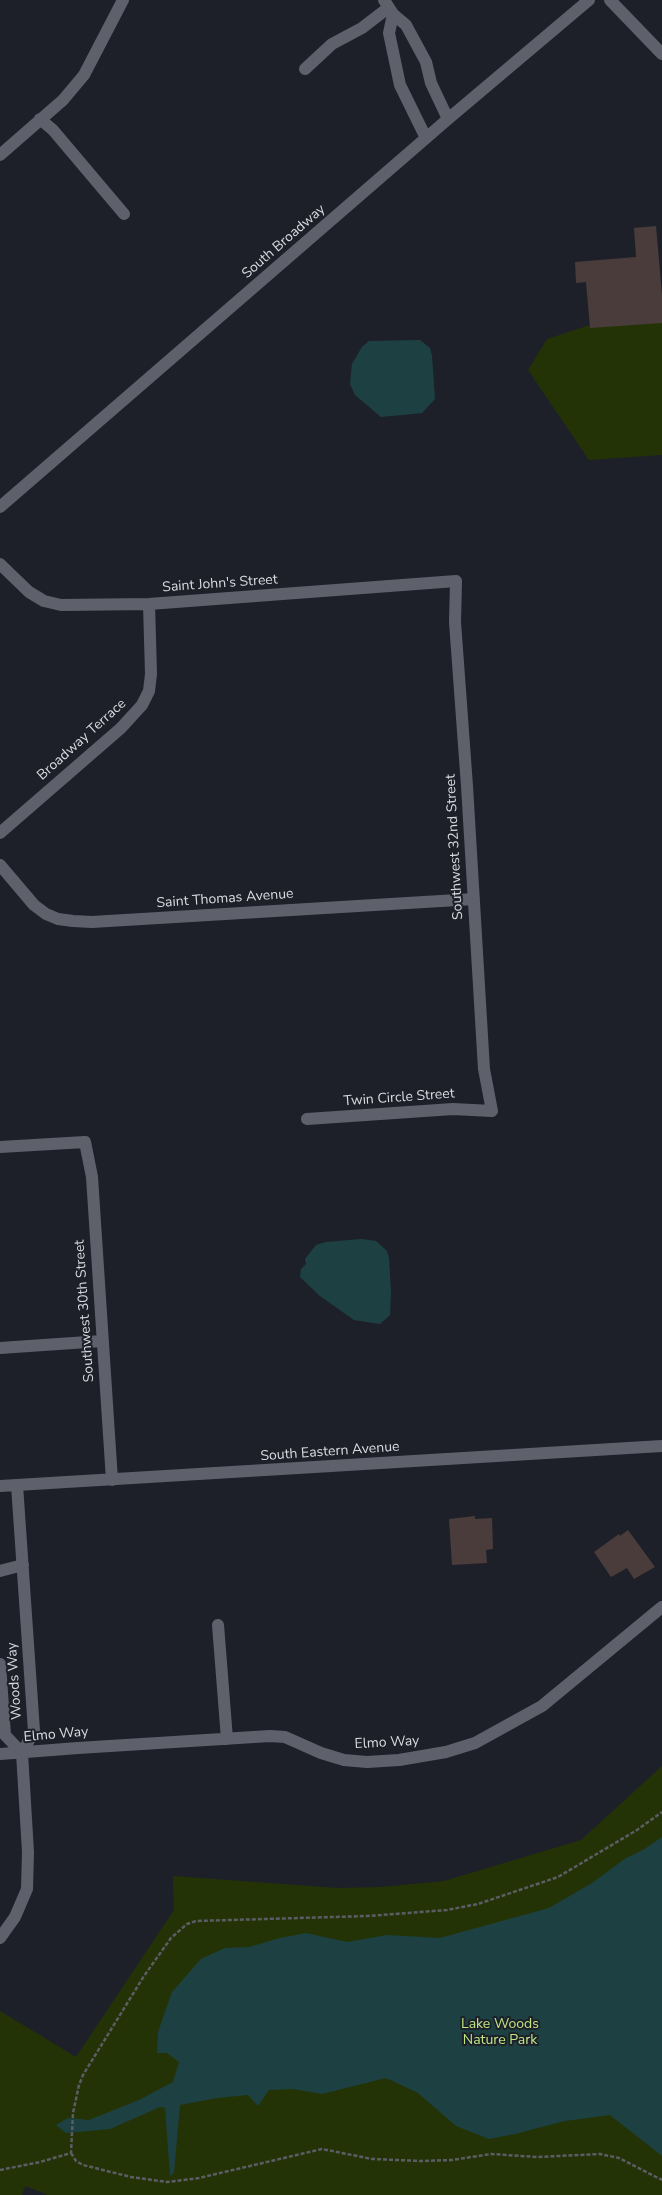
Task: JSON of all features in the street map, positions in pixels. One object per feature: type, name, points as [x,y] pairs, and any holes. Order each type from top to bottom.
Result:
[{"type":"street","points":[[0,155],[63,100],[84,75],[123,0]]},
{"type":"street","name":"South Broadway","points":[[0,507],[448,119],[589,0]]},
{"type":"street","points":[[610,0],[662,54]]},
{"type":"street","points":[[389,7],[406,25],[426,62],[431,83],[448,119]]},
{"type":"street","points":[[305,69],[332,44],[362,28],[389,7]]},
{"type":"street","points":[[389,7],[389,33],[400,85],[426,138]]},
{"type":"street","points":[[40,119],[53,130],[124,214]]},
{"type":"street","name":"Saint John's Street","points":[[0,564],[29,592],[44,601],[61,606],[149,604],[456,581]]},
{"type":"street","name":"Southwest 32nd Street","points":[[456,581],[455,622],[484,1069],[492,1111]]},
{"type":"street","name":"Broadway Terrace","points":[[0,833],[121,728],[142,705],[148,691],[152,668],[149,604]]},
{"type":"street","name":"Saint Thomas Avenue","points":[[0,865],[34,905],[46,914],[58,919],[72,921],[92,922],[474,899]]},
{"type":"street","name":"Twin Circle Street","points":[[307,1119],[453,1109],[492,1111]]},
{"type":"street","name":"Southwest 30th Street","points":[[0,1146],[85,1142],[92,1177],[112,1480]]},
{"type":"street","points":[[0,1348],[102,1341]]},
{"type":"street","name":"South Eastern Avenue","points":[[0,1486],[662,1446]]},
{"type":"street","name":"Woods Way","points":[[0,1664],[5,1736],[22,1753],[34,1731],[17,1485]]},
{"type":"street","points":[[0,1571],[23,1565]]},
{"type":"street","name":"Elmo Way","points":[[0,1754],[227,1739],[285,1737],[333,1757],[367,1762],[399,1760],[446,1752],[475,1743],[542,1706],[662,1607]]},
{"type":"street","points":[[218,1625],[227,1739]]},
{"type":"street","points":[[0,1938],[15,1917],[27,1889],[28,1852],[22,1753]]},
{"type":"path","points":[[662,1812],[637,1830],[558,1877],[478,1904],[447,1910],[368,1916],[196,1921],[187,1924],[171,1938],[144,1976],[79,2085],[73,2113],[71,2134],[71,2153],[76,2161],[83,2165],[131,2177],[167,2182],[199,2178],[322,2149],[372,2159],[429,2161],[452,2160],[491,2154],[537,2157],[600,2154],[619,2158],[662,2180]]},
{"type":"path","points":[[0,2170],[40,2162],[71,2153]]},
{"type":"green space","points":[[662,322],[662,455],[589,460],[528,370],[547,339],[593,324]]},
{"type":"green space","name":"Lake Woods Nature Park","points":[[662,1766],[662,2195],[48,2195],[25,2186],[22,2195],[0,2195],[0,2011],[76,2057],[174,1910],[173,1876],[337,1888],[381,1887],[444,1881],[581,1840]]},
{"type":"shaded area","points":[[420,340],[430,348],[432,356],[435,399],[422,413],[381,417],[355,395],[350,384],[352,364],[362,347],[369,341]]},
{"type":"shaded area","points":[[361,1239],[376,1241],[387,1251],[389,1258],[391,1292],[390,1315],[380,1324],[354,1320],[320,1296],[300,1277],[301,1269],[306,1264],[305,1259],[316,1245],[326,1242]]},
{"type":"shaded area","points":[[662,1837],[662,2156],[610,2115],[565,2121],[489,2139],[456,2126],[418,2093],[386,2078],[322,2094],[293,2089],[269,2090],[258,2106],[248,2095],[217,2098],[180,2105],[174,2173],[170,2176],[165,2108],[160,2107],[110,2129],[66,2133],[56,2125],[68,2118],[89,2120],[139,2100],[173,2082],[179,2062],[167,2053],[157,2053],[158,2032],[172,1992],[201,1959],[225,1948],[249,1947],[280,1938],[306,1933],[347,1942],[387,1935],[440,1938],[549,1908],[592,1883],[626,1858],[643,1850]]},
{"type":"building","points":[[656,226],[662,295],[662,323],[590,328],[586,282],[576,283],[575,262],[636,257],[634,228]]},
{"type":"building","points":[[475,1516],[475,1519],[492,1518],[493,1549],[486,1550],[487,1563],[452,1565],[449,1519]]},
{"type":"building","points":[[628,1530],[655,1567],[634,1579],[627,1568],[611,1577],[594,1552],[619,1534],[620,1536]]}]
